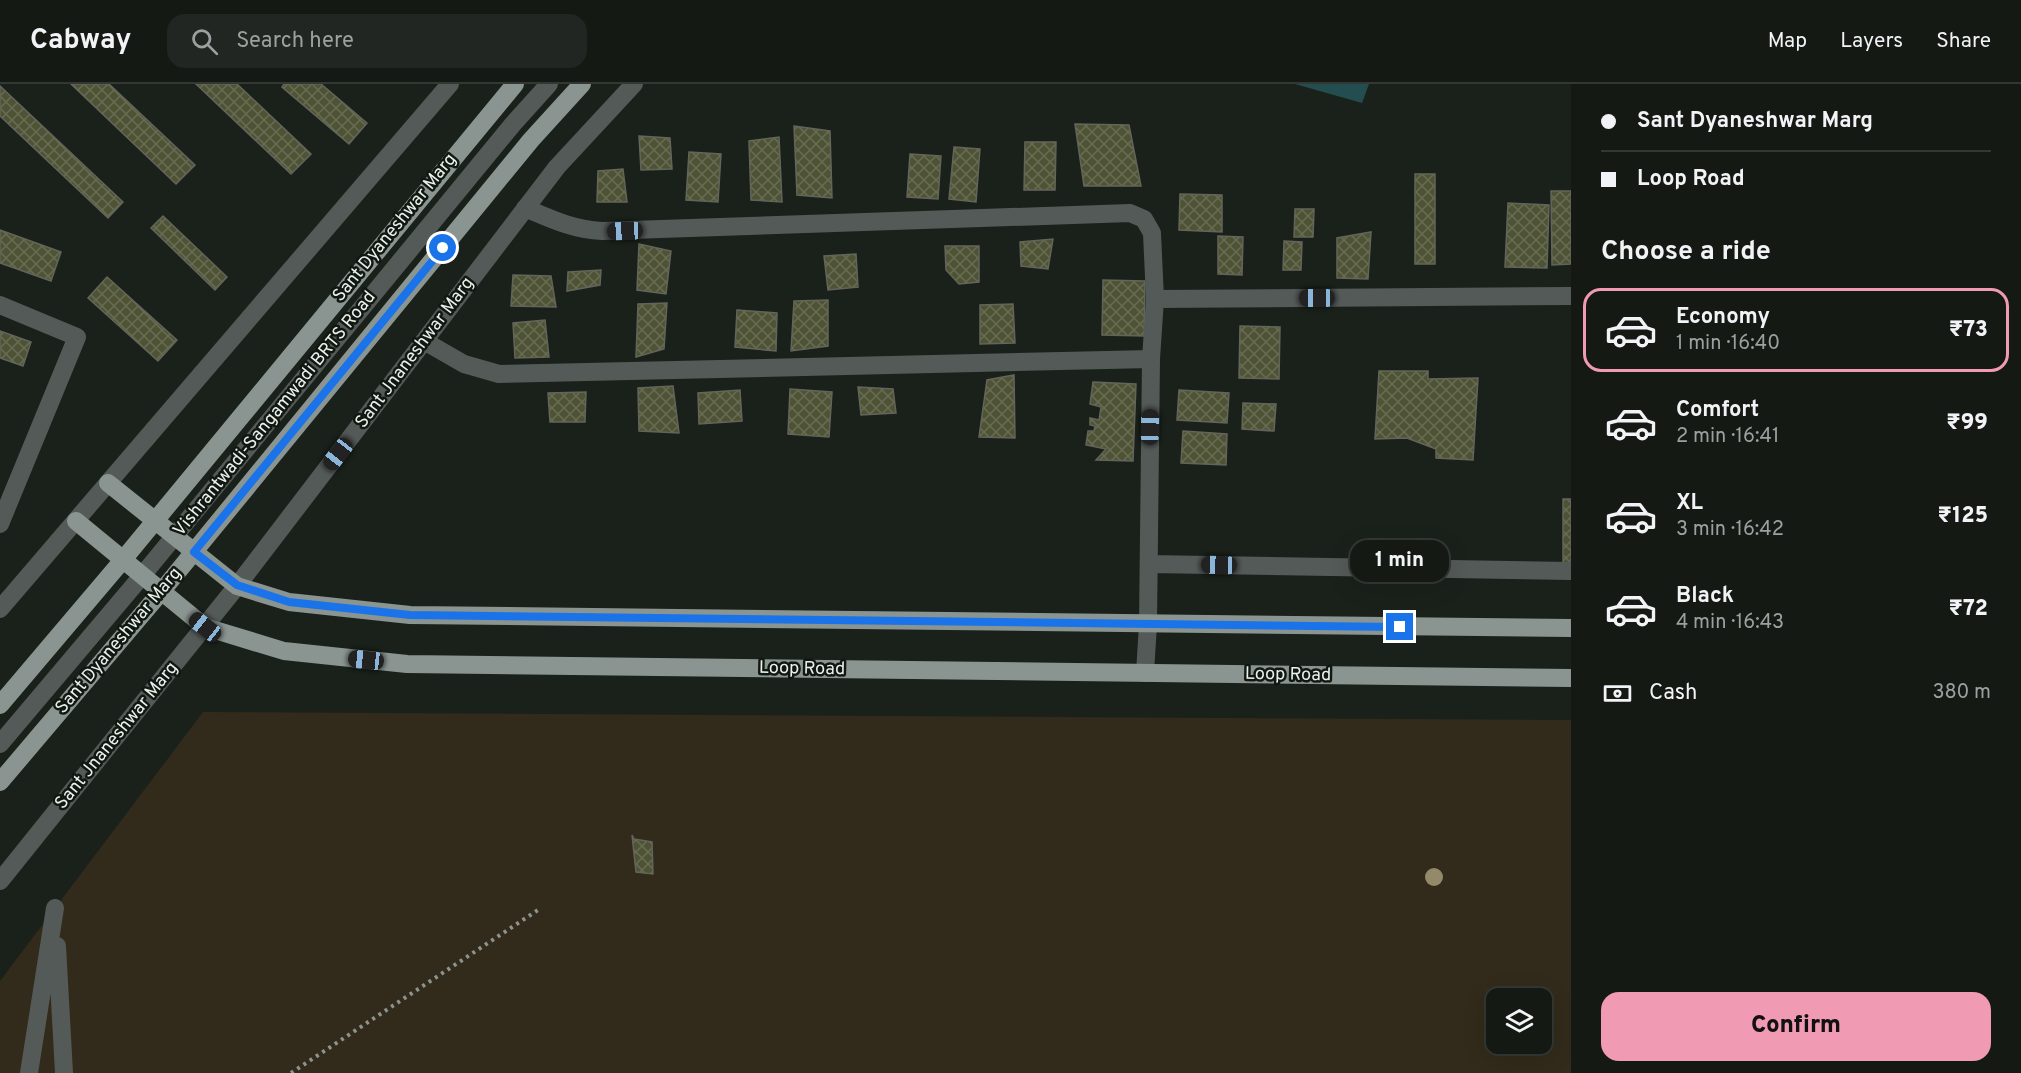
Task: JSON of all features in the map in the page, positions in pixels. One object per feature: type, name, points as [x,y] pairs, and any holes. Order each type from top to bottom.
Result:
[{"type":"main road","name":"Sant Dyaneshwar Marg","points":[[0,705],[122,561],[515,84]]},
{"type":"main road","name":"Sant Dyaneshwar Marg","points":[[0,782],[161,592],[531,140],[582,84]]},
{"type":"main road","points":[[108,483],[237,585],[289,602],[410,615],[1571,628]]},
{"type":"main road","name":"Loop Road","points":[[76,521],[205,627],[284,651],[407,664],[1571,678]]},
{"type":"street","points":[[0,609],[450,84]]},
{"type":"street","name":"Vishrantwadi-Sangamwadi BRTS Road","points":[[0,744],[175,536],[513,124],[549,84]]},
{"type":"street","name":"Sant Jnaneshwar Marg","points":[[0,880],[205,627],[557,167],[634,84]]},
{"type":"street","points":[[525,208],[565,225],[602,231],[1130,213],[1144,219],[1152,233],[1155,299],[1151,359],[1148,624],[1145,673]]},
{"type":"street","points":[[1155,299],[1571,296]]},
{"type":"street","points":[[0,305],[77,338],[0,524]]},
{"type":"street","points":[[424,341],[464,364],[500,374],[1151,359]]},
{"type":"street","points":[[1149,564],[1571,571]]},
{"type":"street","points":[[30,1073],[55,908],[64,1073]]},
{"type":"path","points":[[291,1073],[538,910]]},
{"type":"shaded area","points":[[203,712],[1571,720],[1571,1073],[0,1073],[0,981]]},
{"type":"water","points":[[1295,84],[1369,84],[1362,103]]},
{"type":"building","points":[[71,84],[109,84],[195,165],[176,184]]},
{"type":"building","points":[[196,84],[237,84],[311,154],[291,174]]},
{"type":"building","points":[[284,84],[321,84],[367,123],[349,144],[282,87]]},
{"type":"building","points":[[0,86],[123,202],[108,218],[0,116]]},
{"type":"building","points":[[1075,124],[1129,125],[1141,186],[1084,186]]},
{"type":"building","points":[[794,126],[830,131],[832,198],[797,195]]},
{"type":"building","points":[[639,136],[670,138],[672,169],[641,170]]},
{"type":"building","points":[[779,137],[782,202],[751,200],[749,141]]},
{"type":"building","points":[[1025,142],[1056,142],[1055,190],[1024,190]]},
{"type":"building","points":[[954,147],[980,149],[976,202],[949,199]]},
{"type":"building","points":[[689,152],[721,154],[718,202],[686,200]]},
{"type":"building","points":[[910,154],[941,156],[938,199],[907,197]]},
{"type":"building","points":[[623,169],[627,202],[597,202],[598,171]]},
{"type":"building","points":[[1415,174],[1435,174],[1435,264],[1415,264]]},
{"type":"building","points":[[1551,191],[1571,191],[1571,264],[1552,265]]},
{"type":"building","points":[[1180,194],[1222,195],[1222,232],[1179,230]]},
{"type":"building","points":[[1508,203],[1549,205],[1547,268],[1505,267]]},
{"type":"building","points":[[1295,209],[1314,209],[1313,237],[1294,237]]},
{"type":"building","points":[[163,216],[227,277],[215,290],[151,228]]},
{"type":"building","points":[[0,230],[61,252],[51,281],[0,263]]},
{"type":"building","points":[[1371,232],[1368,279],[1337,278],[1337,238]]},
{"type":"building","points":[[1218,236],[1243,237],[1242,275],[1218,274]]},
{"type":"building","points":[[1053,239],[1048,269],[1021,266],[1020,242]]},
{"type":"building","points":[[1284,241],[1302,242],[1301,270],[1283,270]]},
{"type":"building","points":[[639,244],[671,251],[666,294],[637,290]]},
{"type":"building","points":[[945,246],[979,246],[979,282],[959,284],[946,270]]},
{"type":"building","points":[[856,254],[858,287],[828,290],[824,256]]},
{"type":"building","points":[[601,270],[600,285],[567,291],[568,272]]},
{"type":"building","points":[[513,275],[551,276],[556,307],[511,306]]},
{"type":"building","points":[[107,277],[177,340],[158,361],[88,298]]},
{"type":"building","points":[[1103,280],[1145,281],[1144,336],[1102,335]]},
{"type":"building","points":[[828,300],[828,346],[791,351],[794,301]]},
{"type":"building","points":[[667,303],[664,349],[636,357],[638,304]]},
{"type":"building","points":[[1013,304],[1015,343],[980,344],[980,305]]},
{"type":"building","points":[[737,310],[777,313],[776,351],[735,347]]},
{"type":"building","points":[[545,320],[549,357],[515,358],[513,323]]},
{"type":"building","points":[[1240,326],[1280,327],[1279,379],[1239,378]]},
{"type":"building","points":[[0,331],[31,342],[23,366],[0,358]]},
{"type":"building","points":[[1379,371],[1428,371],[1428,379],[1478,378],[1473,460],[1436,458],[1436,449],[1407,438],[1375,439]]},
{"type":"building","points":[[1014,375],[1015,438],[979,437],[987,380]]},
{"type":"building","points":[[1093,382],[1136,384],[1133,461],[1096,460],[1106,449],[1086,445],[1088,431],[1094,431],[1095,426],[1090,425],[1090,418],[1099,420],[1101,407],[1090,404]]},
{"type":"building","points":[[673,386],[679,433],[639,431],[638,388]]},
{"type":"building","points":[[858,387],[893,389],[896,413],[861,415]]},
{"type":"building","points":[[790,389],[832,392],[829,437],[788,434]]},
{"type":"building","points":[[740,390],[742,421],[699,424],[698,393]]},
{"type":"building","points":[[1179,390],[1229,393],[1227,423],[1177,420]]},
{"type":"building","points":[[586,392],[585,422],[550,422],[548,393]]},
{"type":"building","points":[[1243,403],[1276,404],[1274,431],[1242,429]]},
{"type":"building","points":[[1183,431],[1227,434],[1226,465],[1181,463]]},
{"type":"building","points":[[1563,499],[1571,499],[1571,565],[1563,565]]},
{"type":"building","points":[[632,835],[634,839],[652,842],[653,874],[636,872]]},
{"type":"route","points":[[443,248],[194,552],[237,585],[289,602],[410,615],[1400,627]]}]
